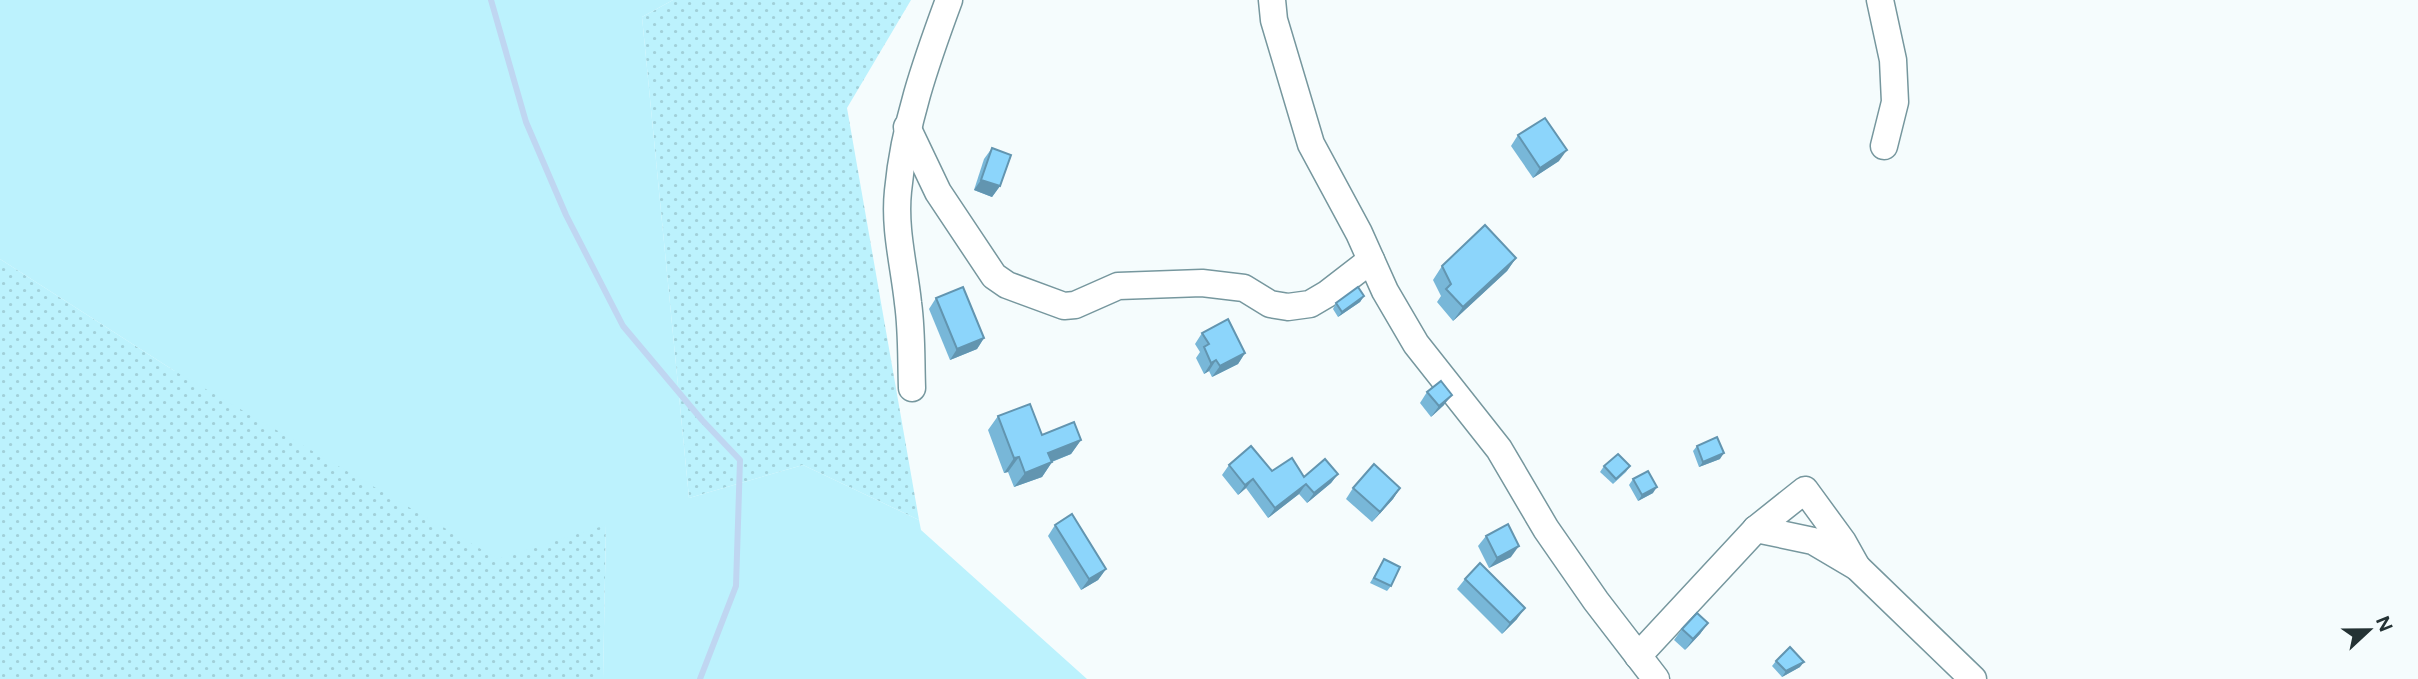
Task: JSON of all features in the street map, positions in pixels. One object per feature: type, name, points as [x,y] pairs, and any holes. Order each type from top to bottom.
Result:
[{"type":"street","points":[[912,388],[908,303],[898,247],[897,193],[907,127],[949,0]]},
{"type":"street","points":[[1272,0],[1274,20],[1311,144],[1385,291],[1416,344],[1499,449],[1546,529],[1656,679]]},
{"type":"street","points":[[1880,0],[1893,60],[1895,102],[1884,146]]},
{"type":"street","points":[[907,127],[938,192],[994,276],[1007,285],[1050,303],[1063,306],[1075,304],[1118,286],[1202,283],[1244,288],[1270,304],[1288,307],[1310,304],[1371,260]]},
{"type":"street","points":[[1638,656],[1756,529],[1805,490],[1843,542],[1857,567]]},
{"type":"street","points":[[1756,529],[1813,541],[1857,567],[1973,679]]},
{"type":"shaded area","points":[[0,0],[673,0],[642,17],[689,498],[803,465],[919,520],[921,530],[1087,679],[603,679],[606,525],[498,559],[173,370],[0,259]]},
{"type":"shaded area","points":[[673,0],[911,0],[847,108],[919,520],[803,465],[689,498],[642,17]]},
{"type":"shaded area","points":[[0,259],[173,370],[606,524],[603,679],[0,679]]},
{"type":"building","points":[[1545,118],[1567,150],[1540,168],[1518,135]]},
{"type":"building","points":[[992,148],[1011,155],[1000,186],[981,180]]},
{"type":"building","points":[[1485,225],[1516,258],[1463,307],[1446,289],[1451,284],[1442,266]]},
{"type":"building","points":[[963,287],[984,338],[957,349],[936,298]]},
{"type":"building","points":[[1358,287],[1364,296],[1342,312],[1336,303]]},
{"type":"building","points":[[1228,319],[1245,353],[1220,366],[1216,360],[1211,363],[1204,347],[1209,344],[1202,333]]},
{"type":"building","points":[[1441,381],[1452,395],[1439,406],[1427,392]]},
{"type":"building","points":[[1030,404],[1042,435],[1074,422],[1081,440],[1048,453],[1052,462],[1025,473],[1019,457],[1014,458],[998,416]]},
{"type":"building","points":[[1717,437],[1724,453],[1703,462],[1697,446]]},
{"type":"building","points":[[1251,446],[1272,471],[1292,458],[1304,477],[1325,459],[1338,474],[1314,493],[1306,484],[1275,508],[1253,479],[1245,485],[1229,465]]},
{"type":"building","points":[[1618,454],[1630,466],[1616,479],[1604,466]]},
{"type":"building","points":[[1374,464],[1400,488],[1380,512],[1353,488]]},
{"type":"building","points":[[1648,471],[1657,487],[1642,495],[1633,479]]},
{"type":"building","points":[[1072,514],[1106,569],[1089,579],[1055,525]]},
{"type":"building","points":[[1508,524],[1519,546],[1497,558],[1486,536]]},
{"type":"building","points":[[1384,559],[1400,567],[1391,586],[1374,578]]},
{"type":"building","points":[[1480,563],[1525,608],[1510,623],[1465,579]]},
{"type":"building","points":[[1697,613],[1708,623],[1693,639],[1682,629]]},
{"type":"building","points":[[1790,647],[1804,662],[1786,671],[1776,661]]},
{"type":"waterway","points":[[491,0],[526,122],[566,215],[623,326],[702,420],[740,460],[736,586],[700,679]]}]
